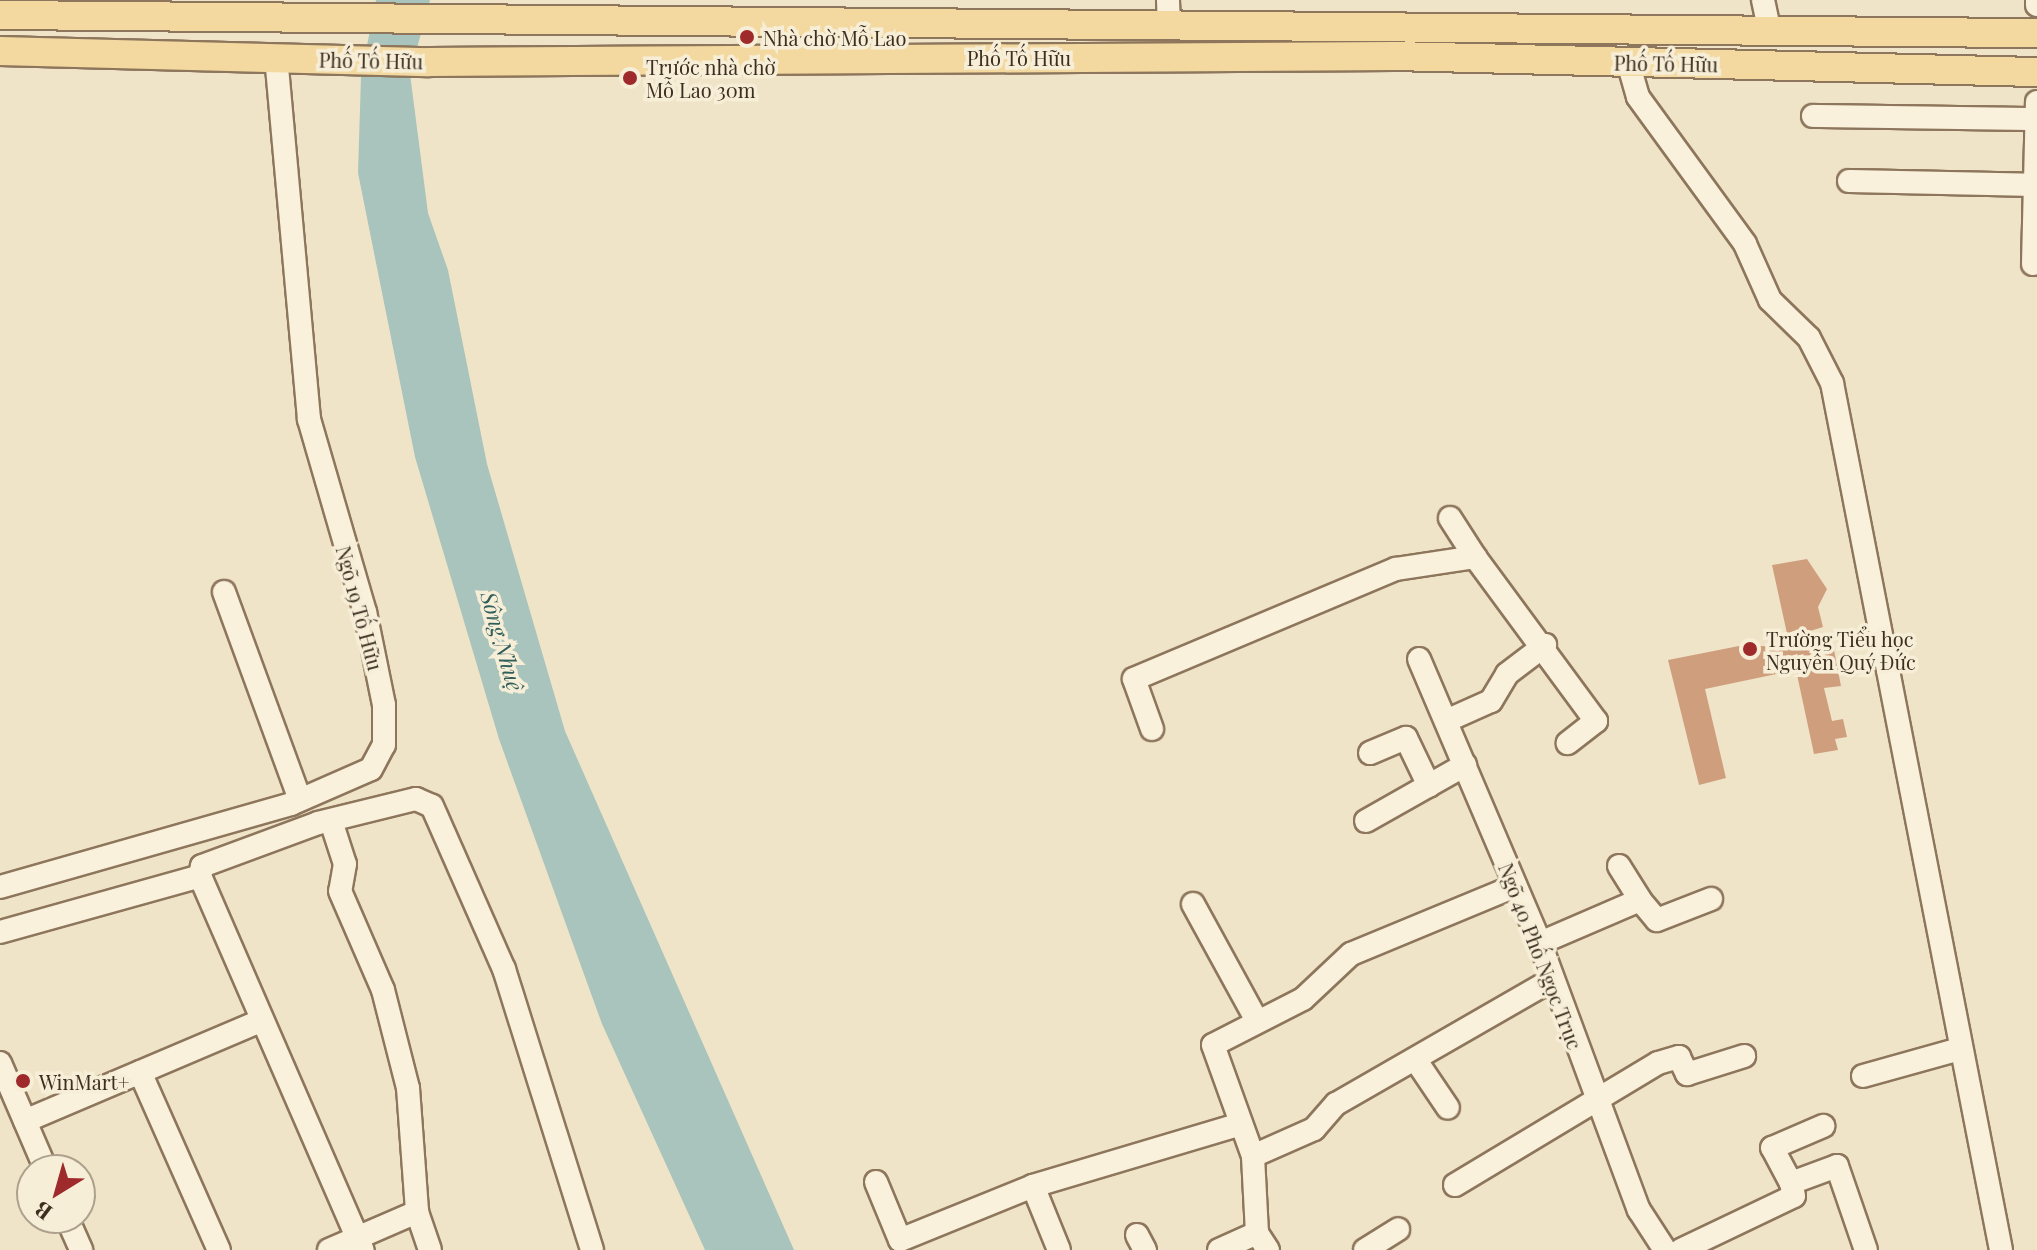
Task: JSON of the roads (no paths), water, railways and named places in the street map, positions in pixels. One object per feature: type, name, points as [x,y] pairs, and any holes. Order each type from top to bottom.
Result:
[{"type":"main road","name":"Phố Tố Hữu","points":[[0,15],[198,9],[295,10],[335,21],[708,12],[975,11],[1168,13],[1297,26],[2037,33]]},
{"type":"main road","points":[[926,11],[927,57]]},
{"type":"main road","points":[[975,11],[975,58]]},
{"type":"main road","points":[[1297,26],[1299,57]]},
{"type":"main road","name":"Phố Tố Hữu","points":[[0,51],[429,62],[1299,57],[2037,72]]},
{"type":"street","points":[[1763,0],[1770,32]]},
{"type":"street","name":"Ngõ 19 Tố Hữu","points":[[0,887],[300,800],[371,769],[384,745],[384,705],[309,419],[276,58]]},
{"type":"street","points":[[1628,62],[1638,97],[1745,244],[1770,300],[1809,338],[1832,383],[2001,1250]]},
{"type":"street","points":[[1813,116],[2036,113],[2033,264]]},
{"type":"street","points":[[1849,181],[2036,185]]},
{"type":"street","points":[[1450,518],[1475,557],[1545,645],[1596,721],[1568,743]]},
{"type":"street","points":[[1152,729],[1134,679],[1396,569],[1475,557]]},
{"type":"street","points":[[224,592],[300,800]]},
{"type":"street","points":[[1446,721],[1491,701],[1507,674],[1545,645]]},
{"type":"street","name":"Ngõ 40 Phố Ngọc Trục","points":[[1419,659],[1540,943],[1639,1210],[1665,1250]]},
{"type":"street","points":[[1370,753],[1406,738],[1429,786]]},
{"type":"street","points":[[1366,821],[1465,765]]},
{"type":"street","points":[[360,1244],[200,876],[202,866],[331,821],[416,799],[432,806],[504,969],[592,1250]]},
{"type":"street","points":[[331,821],[345,864],[340,891],[383,990],[408,1088],[417,1212],[430,1250]]},
{"type":"street","points":[[0,932],[258,858]]},
{"type":"street","points":[[1619,866],[1657,920],[1711,899]]},
{"type":"street","points":[[1219,1250],[1262,1242],[1253,1156],[1213,1045],[1256,1019],[1303,999],[1351,954],[1515,886]]},
{"type":"street","points":[[1540,943],[1640,900]]},
{"type":"street","points":[[1193,904],[1256,1019]]},
{"type":"street","points":[[1253,1156],[1314,1129],[1336,1104],[1417,1062],[1553,979]]},
{"type":"street","points":[[25,1121],[261,1021]]},
{"type":"street","points":[[1863,1076],[1960,1049]]},
{"type":"street","points":[[1455,1185],[1598,1094],[1669,1060],[1679,1057],[1687,1074],[1744,1056]]},
{"type":"street","points":[[1417,1062],[1448,1108]]},
{"type":"street","points":[[0,1063],[39,1154]]},
{"type":"street","points":[[140,1072],[219,1250]]},
{"type":"street","points":[[876,1182],[902,1245],[1033,1186],[1241,1124]]},
{"type":"street","points":[[1681,1250],[1794,1196],[1791,1183],[1772,1148],[1823,1126]]},
{"type":"street","points":[[1791,1183],[1837,1166],[1866,1250]]},
{"type":"street","points":[[1033,1186],[1059,1250]]},
{"type":"street","points":[[329,1250],[360,1244],[417,1212]]},
{"type":"street","points":[[1365,1250],[1398,1229]]},
{"type":"water","name":"Sông Nhuệ","points":[[376,0],[430,0],[410,74],[428,213],[448,270],[487,464],[565,731],[794,1250],[705,1250],[602,1024],[499,739],[415,457],[358,173],[361,76]]},
{"type":"place","name":"Nhà chờ Mỗ Lao","points":[[747,37]]},
{"type":"place","name":"Trước nhà chờ Mỗ Lao 30m","points":[[630,78]]},
{"type":"place","name":"Trường Tiểu học Nguyễn Quý Đức","points":[[1750,649]]},
{"type":"place","name":"WinMart+","points":[[23,1081]]}]
